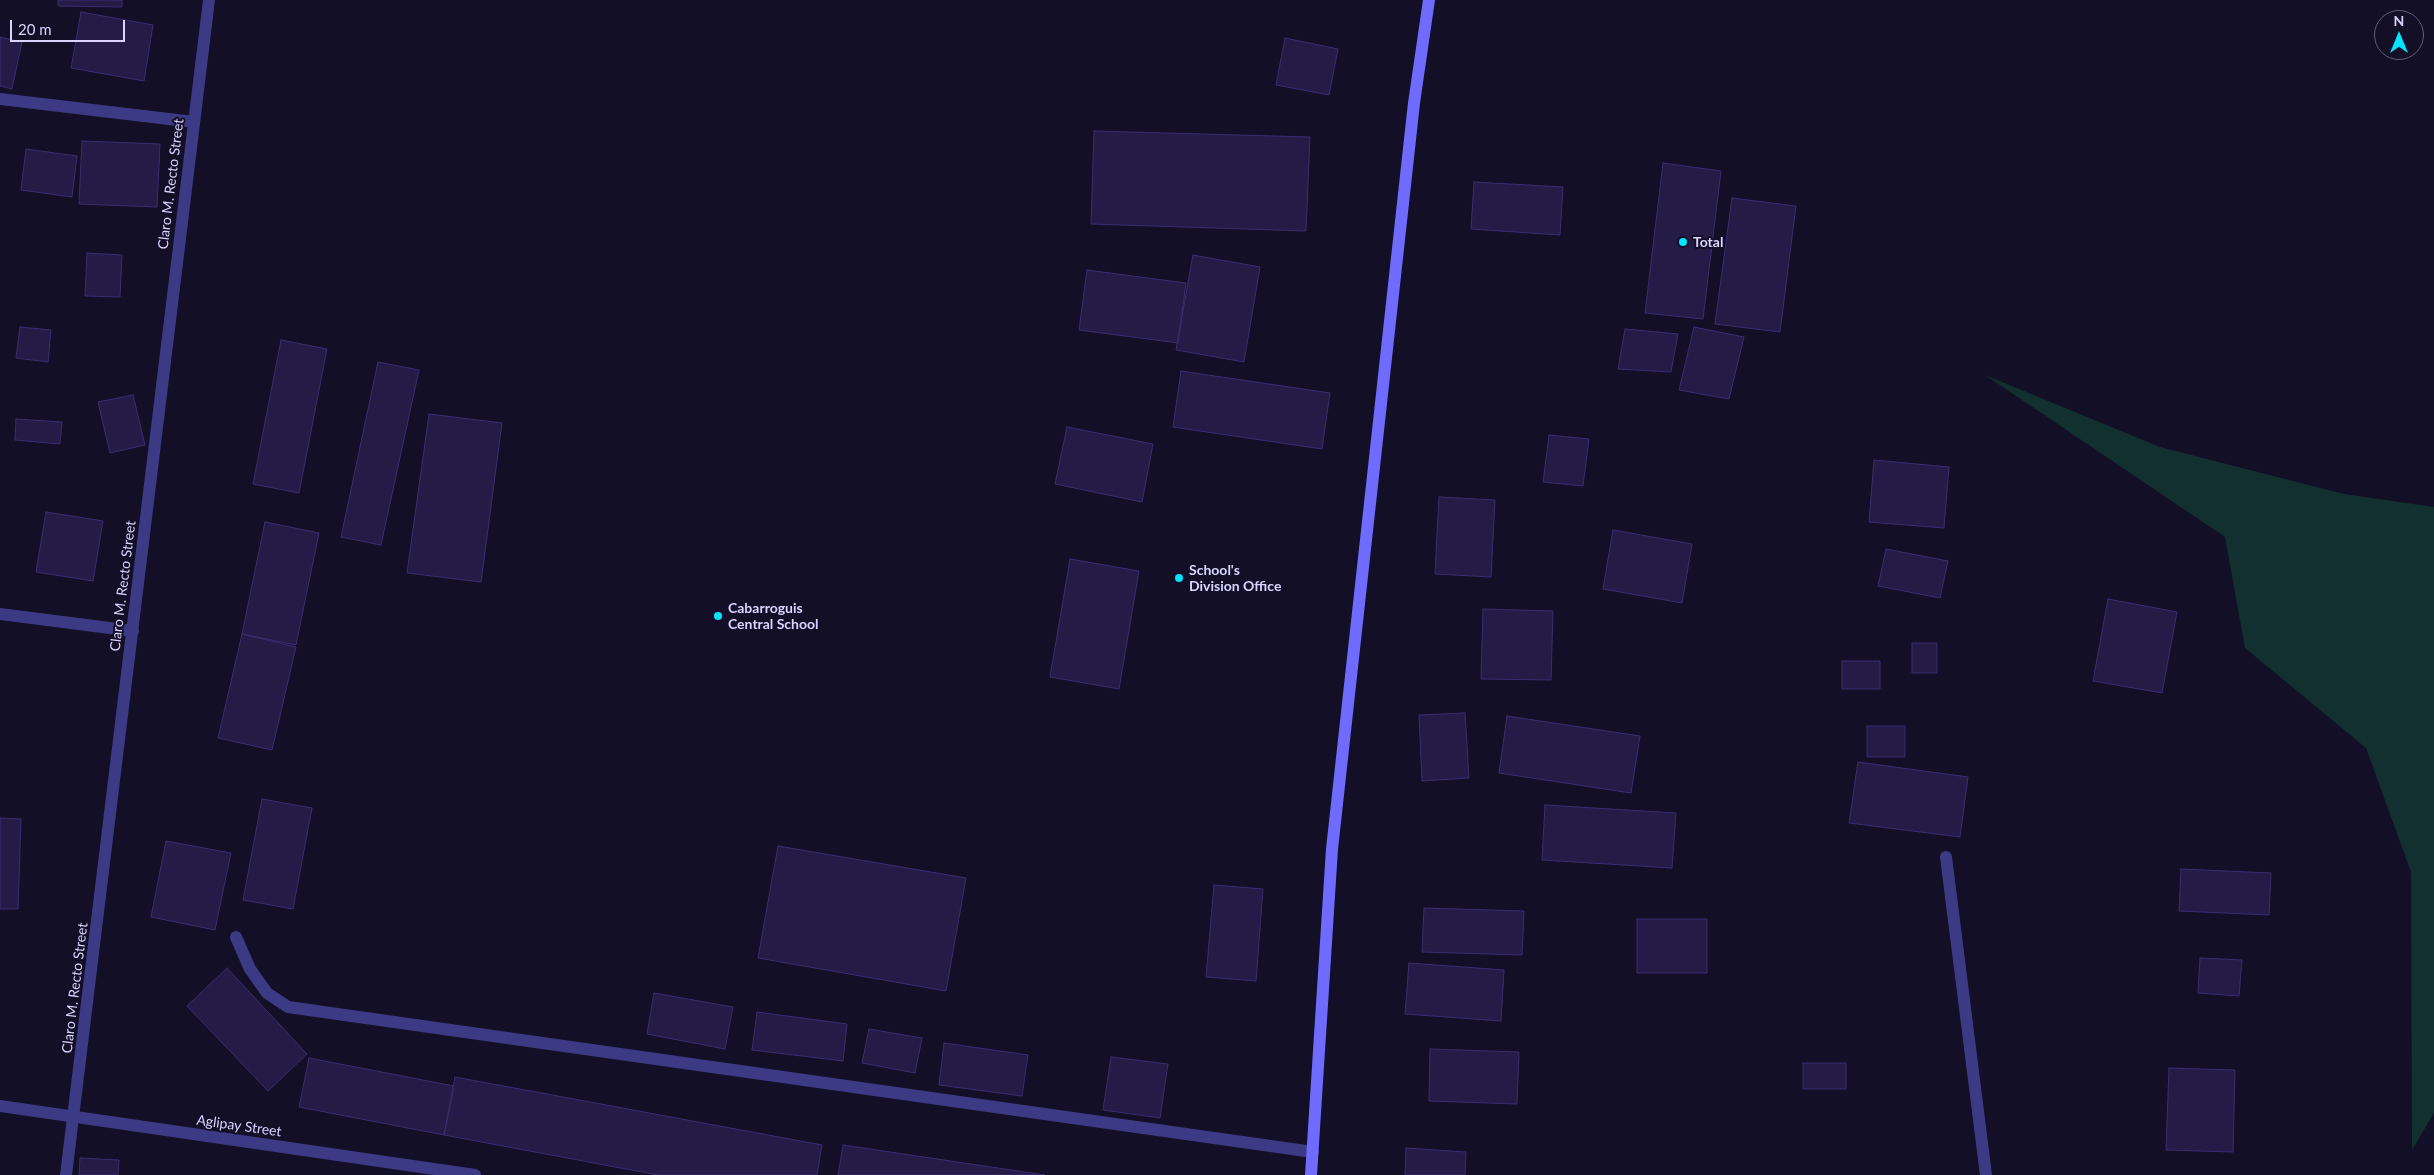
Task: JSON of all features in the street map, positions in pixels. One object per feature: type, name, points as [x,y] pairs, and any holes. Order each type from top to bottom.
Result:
[{"type":"main road","points":[[1311,1175],[1332,850],[1411,132],[1429,0]]},
{"type":"street","name":"Claro M. Recto Street","points":[[66,1175],[209,0]]},
{"type":"street","points":[[0,99],[194,122]]},
{"type":"street","points":[[0,614],[133,631]]},
{"type":"street","points":[[1946,857],[1986,1175]]},
{"type":"street","points":[[236,937],[250,969],[267,993],[288,1007],[1313,1152]]},
{"type":"street","name":"Aglipay Street","points":[[0,1106],[474,1175]]},
{"type":"green space","points":[[1985,375],[2160,447],[2344,494],[2434,507],[2434,1113],[2412,1150],[2411,872],[2366,748],[2245,648],[2225,537]]},
{"type":"building","points":[[58,0],[122,0],[122,7],[58,6]]},
{"type":"building","points":[[81,12],[153,25],[144,81],[71,68]]},
{"type":"building","points":[[0,37],[22,42],[12,89],[0,86]]},
{"type":"building","points":[[1285,38],[1338,49],[1329,95],[1276,85]]},
{"type":"building","points":[[1094,131],[1310,137],[1306,231],[1091,224]]},
{"type":"building","points":[[82,141],[160,144],[157,207],[79,204]]},
{"type":"building","points":[[26,149],[77,156],[72,197],[21,190]]},
{"type":"building","name":"Total","points":[[1663,163],[1721,171],[1703,319],[1645,313]]},
{"type":"building","points":[[1474,182],[1563,187],[1560,235],[1471,229]]},
{"type":"building","points":[[1732,198],[1796,206],[1780,332],[1715,324]]},
{"type":"building","points":[[87,253],[122,255],[120,297],[85,296]]},
{"type":"building","points":[[1193,255],[1260,267],[1244,362],[1176,350]]},
{"type":"building","points":[[1087,270],[1186,283],[1178,343],[1079,330]]},
{"type":"building","points":[[20,327],[51,330],[48,362],[16,358]]},
{"type":"building","points":[[1694,327],[1744,337],[1729,399],[1679,390]]},
{"type":"building","points":[[1625,329],[1678,334],[1671,372],[1618,369]]},
{"type":"building","points":[[281,340],[327,349],[299,493],[253,484]]},
{"type":"building","points":[[378,362],[419,370],[381,545],[341,537]]},
{"type":"building","points":[[1181,371],[1330,393],[1322,449],[1173,427]]},
{"type":"building","points":[[133,395],[145,445],[110,453],[98,402]]},
{"type":"building","points":[[429,414],[502,423],[481,582],[407,573]]},
{"type":"building","points":[[16,419],[62,422],[60,444],[15,440]]},
{"type":"building","points":[[1067,427],[1153,444],[1142,502],[1055,484]]},
{"type":"building","points":[[1549,435],[1589,439],[1583,486],[1543,482]]},
{"type":"building","points":[[1874,460],[1949,467],[1944,528],[1869,522]]},
{"type":"building","points":[[1439,497],[1495,500],[1491,577],[1435,574]]},
{"type":"building","points":[[46,512],[103,521],[93,581],[36,572]]},
{"type":"building","points":[[265,522],[319,533],[296,645],[242,634]]},
{"type":"building","points":[[1613,530],[1692,544],[1682,603],[1603,589]]},
{"type":"building","points":[[1886,549],[1948,561],[1940,598],[1878,586]]},
{"type":"building","points":[[1070,559],[1139,571],[1119,689],[1050,677]]},
{"type":"building","points":[[2108,599],[2177,612],[2162,693],[2093,681]]},
{"type":"building","points":[[1483,609],[1553,611],[1551,680],[1481,679]]},
{"type":"building","points":[[242,634],[296,647],[272,750],[218,738]]},
{"type":"building","points":[[1912,643],[1937,643],[1937,673],[1912,673]]},
{"type":"building","points":[[1842,661],[1880,661],[1880,689],[1842,689]]},
{"type":"building","points":[[1465,713],[1469,778],[1422,781],[1419,715]]},
{"type":"building","points":[[1507,716],[1640,736],[1631,793],[1499,773]]},
{"type":"building","points":[[1867,726],[1905,726],[1905,757],[1867,757]]},
{"type":"building","points":[[1858,762],[1968,777],[1960,837],[1849,823]]},
{"type":"building","points":[[262,799],[312,808],[293,909],[243,900]]},
{"type":"building","points":[[1545,805],[1676,813],[1672,868],[1542,860]]},
{"type":"building","points":[[0,818],[21,819],[18,909],[0,909]]},
{"type":"building","points":[[166,841],[231,853],[215,930],[151,917]]},
{"type":"building","points":[[778,846],[966,878],[946,991],[758,958]]},
{"type":"building","points":[[2181,869],[2271,873],[2269,915],[2179,911]]},
{"type":"building","points":[[1214,885],[1263,889],[1256,981],[1206,977]]},
{"type":"building","points":[[1424,908],[1524,911],[1522,955],[1422,952]]},
{"type":"building","points":[[1637,919],[1707,919],[1707,973],[1637,973]]},
{"type":"building","points":[[2200,958],[2242,960],[2239,996],[2198,993]]},
{"type":"building","points":[[1409,963],[1504,970],[1501,1021],[1405,1014]]},
{"type":"building","points":[[227,968],[307,1054],[268,1091],[187,1006]]},
{"type":"building","points":[[654,993],[733,1007],[725,1049],[647,1034]]},
{"type":"building","points":[[757,1012],[847,1024],[843,1061],[752,1050]]},
{"type":"building","points":[[869,1029],[922,1038],[915,1073],[862,1063]]},
{"type":"building","points":[[944,1043],[1028,1055],[1022,1096],[939,1085]]},
{"type":"building","points":[[1430,1049],[1519,1052],[1517,1104],[1429,1101]]},
{"type":"building","points":[[1111,1057],[1168,1064],[1160,1118],[1103,1110]]},
{"type":"building","points":[[309,1058],[454,1086],[444,1135],[299,1107]]},
{"type":"building","points":[[1803,1063],[1846,1063],[1846,1089],[1803,1089]]},
{"type":"building","points":[[2169,1068],[2235,1070],[2233,1152],[2166,1150]]},
{"type":"building","points":[[455,1077],[822,1145],[817,1175],[658,1175],[444,1135]]},
{"type":"building","points":[[843,1145],[1045,1175],[838,1175]]},
{"type":"building","points":[[1406,1148],[1466,1152],[1465,1175],[1405,1175]]},
{"type":"building","points":[[80,1158],[119,1160],[118,1175],[79,1175]]},
{"type":"place","name":"Total","points":[[1683,242]]},
{"type":"place","name":"School's Division Office","points":[[1179,578]]},
{"type":"place","name":"Cabarroguis Central School","points":[[718,616]]}]
